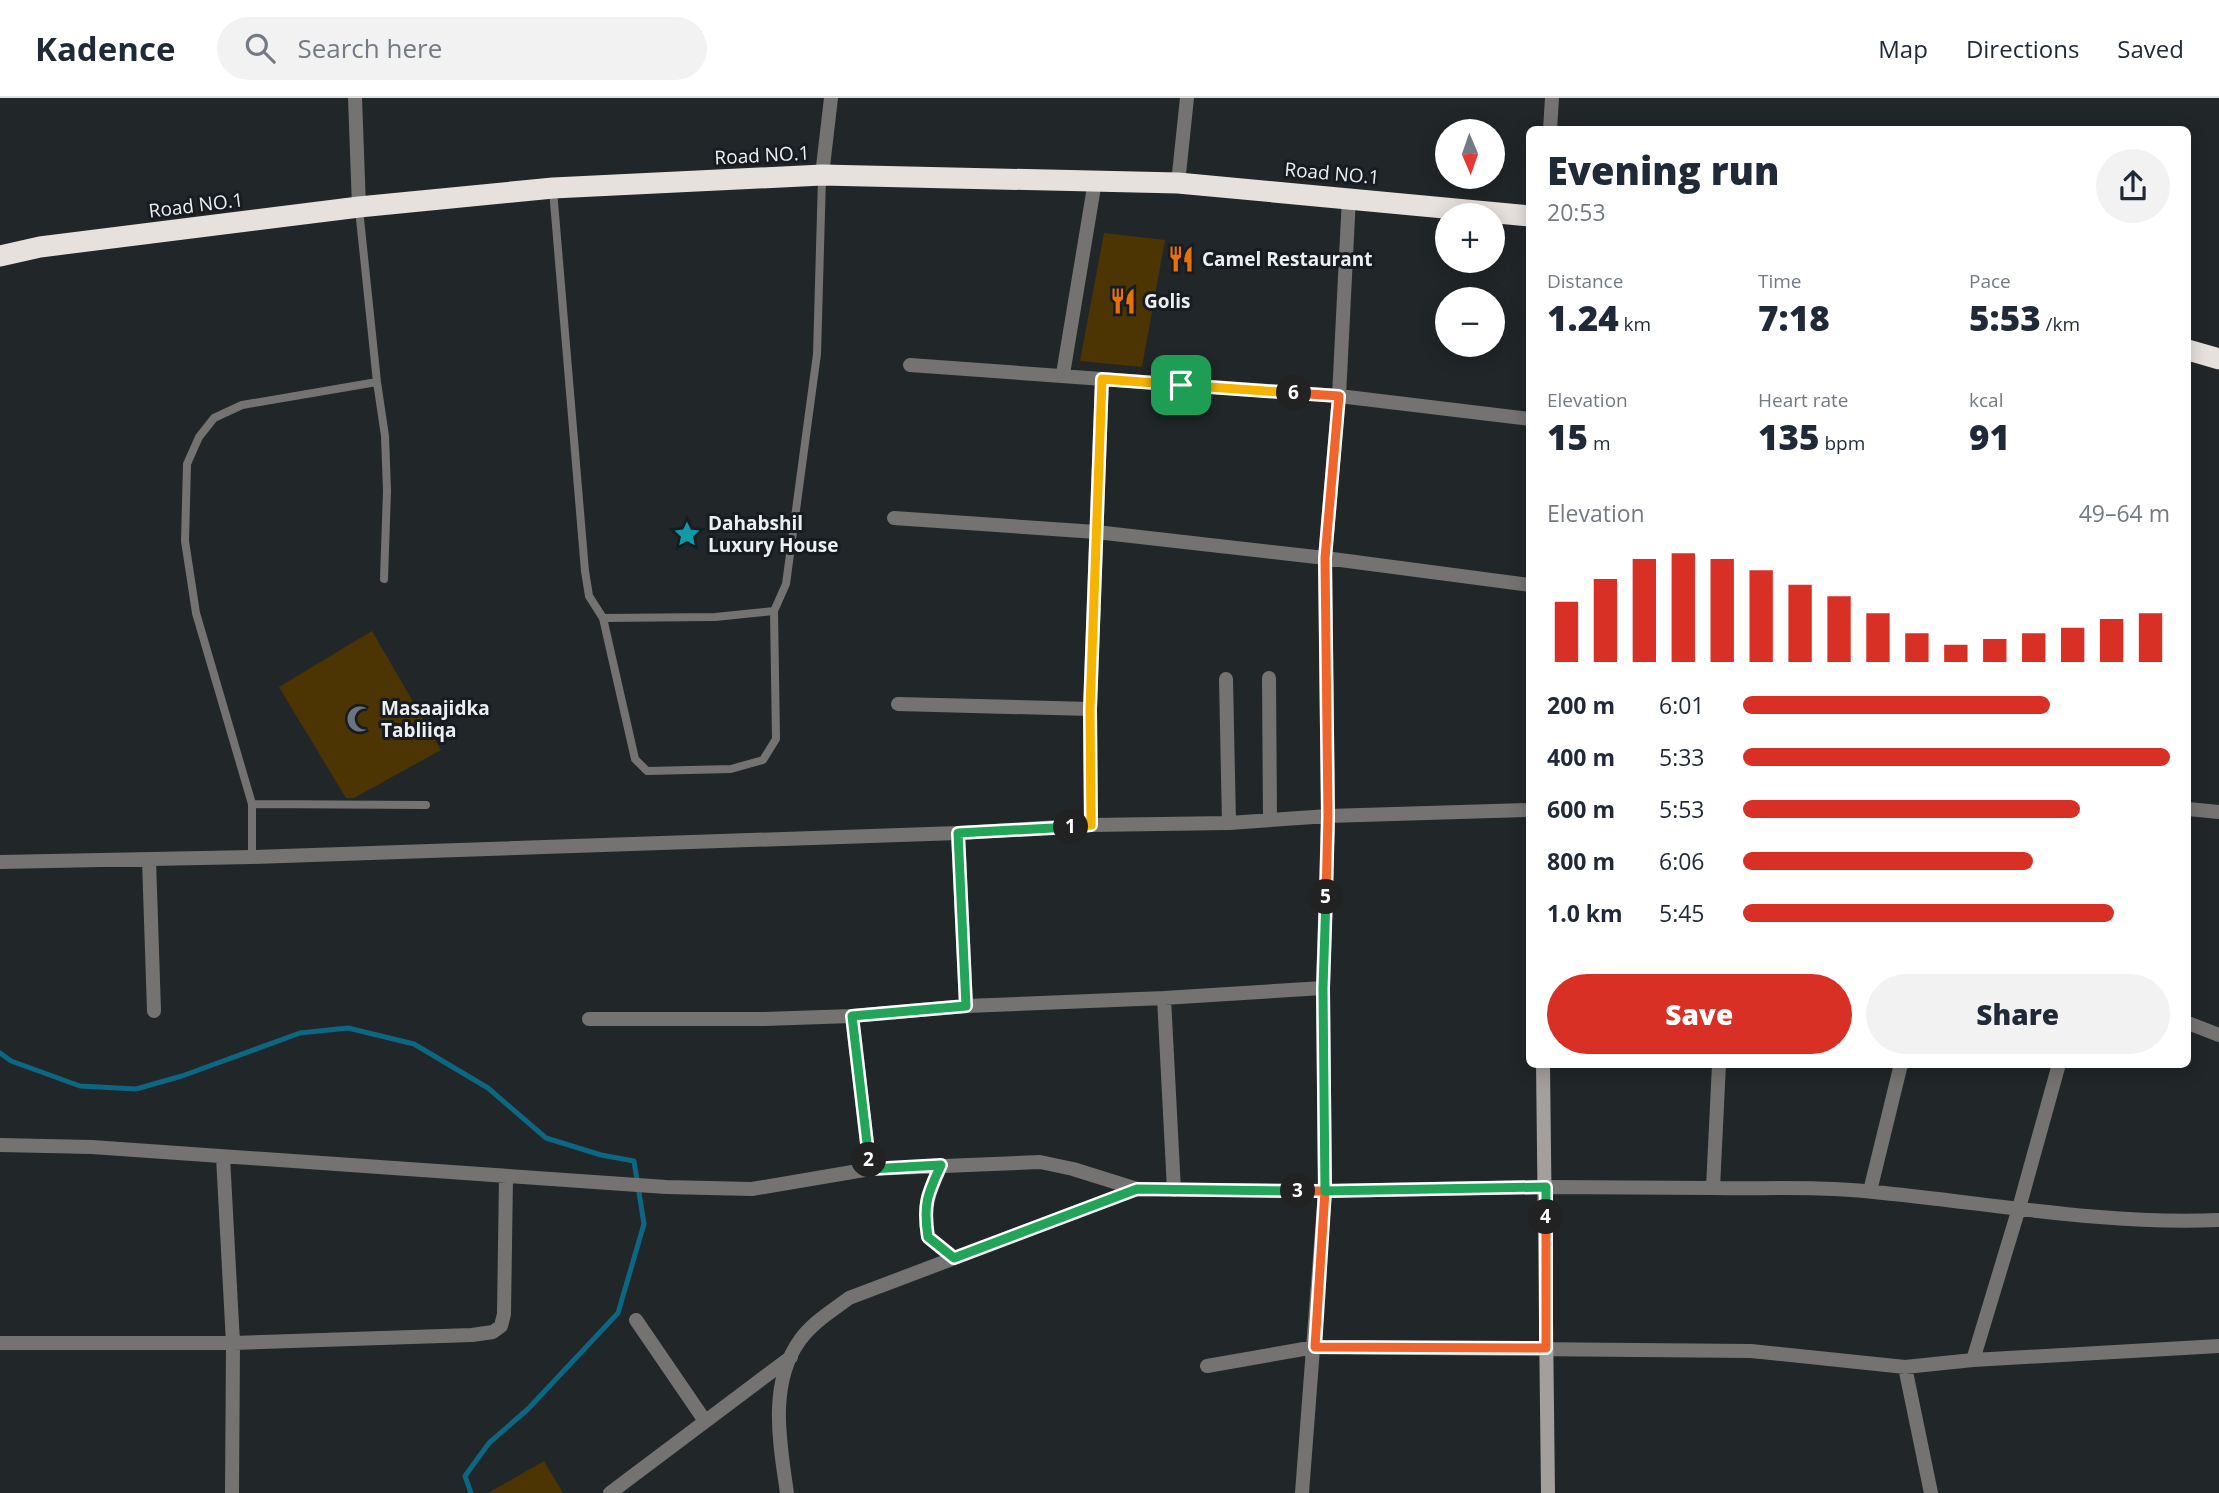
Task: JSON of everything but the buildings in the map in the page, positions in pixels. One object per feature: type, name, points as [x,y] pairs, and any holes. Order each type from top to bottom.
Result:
[{"type":"highway","name":"Road NO.1","points":[[0,256],[40,247],[359,207],[553,188],[822,175],[1178,183],[1526,216]]},
{"type":"highway","points":[[2191,351],[2219,359]]},
{"type":"street","points":[[355,98],[359,207]]},
{"type":"street","points":[[822,175],[831,98]]},
{"type":"street","points":[[1178,183],[1187,98]]},
{"type":"street","points":[[1550,126],[1552,98]]},
{"type":"street","points":[[1063,374],[1095,181]]},
{"type":"street","points":[[1302,1493],[1325,1191],[1323,988],[1328,816],[1325,558],[1339,396],[1349,197]]},
{"type":"street","points":[[910,365],[1339,396],[1526,419]]},
{"type":"street","points":[[1091,825],[1090,709],[1102,379]]},
{"type":"street","points":[[894,518],[1096,532],[1526,584]]},
{"type":"street","points":[[1269,678],[1270,820]]},
{"type":"street","points":[[1226,679],[1229,823]]},
{"type":"street","points":[[898,704],[1090,709]]},
{"type":"street","points":[[2191,809],[2219,813]]},
{"type":"street","points":[[0,862],[252,857],[958,833],[1091,825],[1229,823],[1328,816],[1526,810]]},
{"type":"street","points":[[958,833],[966,1006]]},
{"type":"street","points":[[149,860],[154,1010]]},
{"type":"street","points":[[589,1019],[852,1016],[966,1006],[1323,988]]},
{"type":"street","points":[[1164,998],[1174,1189]]},
{"type":"street","points":[[852,1016],[870,1169]]},
{"type":"street","points":[[2191,1024],[2219,1035]]},
{"type":"street","points":[[1544,1068],[1548,1493]]},
{"type":"street","points":[[1713,1188],[1719,1068]]},
{"type":"street","points":[[1870,1191],[1900,1068]]},
{"type":"street","points":[[1973,1360],[2058,1068]]},
{"type":"street","points":[[0,1145],[92,1147],[666,1187],[752,1189],[870,1169],[1040,1163],[1073,1169],[1137,1189],[1325,1191],[1546,1187],[1870,1191],[2152,1222],[2219,1220]]},
{"type":"street","points":[[223,1157],[233,1343],[232,1493]]},
{"type":"street","points":[[941,1165],[927,1197],[925,1217],[928,1237],[954,1258]]},
{"type":"street","points":[[0,1343],[233,1343],[472,1335],[493,1332],[501,1326],[503,1314],[506,1177]]},
{"type":"street","points":[[787,1493],[779,1430],[782,1381],[799,1341],[815,1323],[849,1298],[1137,1189]]},
{"type":"street","points":[[636,1320],[705,1421]]},
{"type":"street","points":[[1207,1366],[1315,1347],[1752,1351],[1905,1367],[1973,1360],[2219,1346]]},
{"type":"street","points":[[610,1493],[791,1357]]},
{"type":"street","points":[[1905,1367],[1931,1493]]},
{"type":"lane","points":[[553,188],[585,571],[589,596],[603,618],[635,759],[647,771],[731,769],[764,760],[776,739],[774,611],[786,584],[790,561],[817,354],[822,175]]},
{"type":"lane","points":[[359,207],[385,436],[387,491],[384,579]]},
{"type":"lane","points":[[252,857],[252,804],[196,613],[185,541],[187,464],[199,437],[214,418],[242,405],[377,382]]},
{"type":"lane","points":[[603,618],[715,617],[774,611]]},
{"type":"lane","points":[[252,804],[426,804]]},
{"type":"waterway","points":[[0,1053],[11,1061],[80,1086],[136,1089],[182,1076],[300,1033],[348,1028],[414,1044],[488,1088],[546,1138],[601,1155],[634,1161],[644,1224],[618,1313],[528,1409],[489,1443],[465,1476],[471,1493]]},
{"type":"place","name":"Camel Restaurant","points":[[1181,259]]},
{"type":"place","name":"Golis","points":[[1123,301]]},
{"type":"place","name":"Dahabshil Luxury House","points":[[687,534]]},
{"type":"place","name":"Masaajidka Tabliiqa","points":[[360,719]]},
{"type":"route","points":[[1181,385],[1102,379],[1090,709],[1091,825],[958,833],[966,1006],[852,1016],[870,1169],[941,1165],[927,1197],[925,1217],[928,1237],[954,1258],[1137,1189],[1325,1191],[1315,1347],[1546,1348],[1546,1187],[1325,1191],[1323,988],[1328,816],[1325,558],[1339,396],[1181,385]]}]
